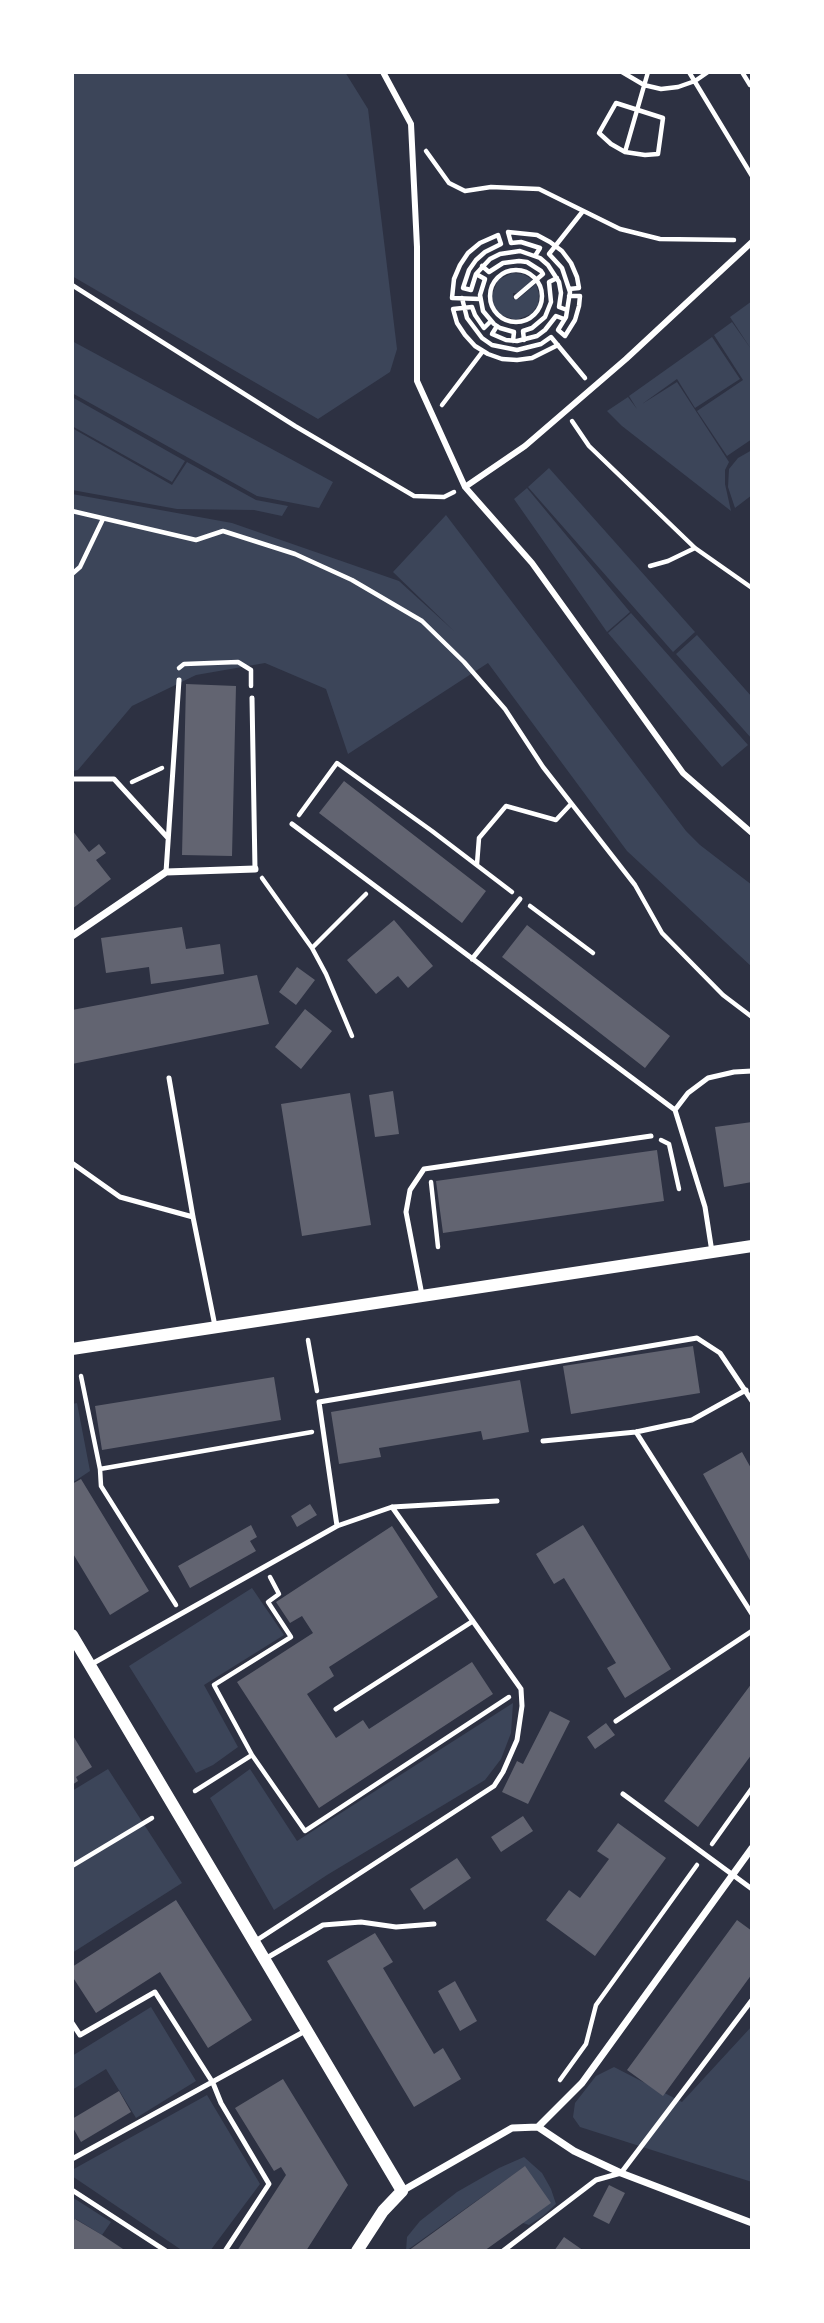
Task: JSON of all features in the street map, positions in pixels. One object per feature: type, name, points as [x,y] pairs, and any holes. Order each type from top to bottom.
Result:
[{"type":"street","points":[[383,72],[411,124],[417,247],[417,381],[465,487],[532,563],[683,773],[752,833]]},
{"type":"street","points":[[465,487],[525,446],[752,242]]},
{"type":"street","points":[[72,936],[166,872],[255,869]]},
{"type":"street","points":[[72,1349],[752,1246]]},
{"type":"street","points":[[72,1634],[402,2191]]},
{"type":"street","points":[[538,2127],[582,2083],[752,1848]]},
{"type":"street","points":[[357,2251],[383,2211],[402,2191],[512,2128],[538,2127],[574,2151],[621,2173],[752,2223]]},
{"type":"lane","points":[[166,872],[179,680]]},
{"type":"lane","points":[[252,698],[255,869]]},
{"type":"lane","points":[[72,779],[114,779],[169,838]]},
{"type":"lane","points":[[292,824],[675,1110],[705,1207],[712,1252]]},
{"type":"lane","points":[[472,959],[520,899]]},
{"type":"lane","points":[[675,1110],[688,1093],[708,1078],[752,1071]]},
{"type":"lane","points":[[169,1078],[192,1217],[215,1326]]},
{"type":"lane","points":[[422,1296],[406,1212],[411,1190],[425,1169],[651,1136]]},
{"type":"lane","points":[[72,1163],[120,1197],[192,1217]]},
{"type":"lane","points":[[337,1526],[319,1402],[697,1338],[720,1353],[752,1401]]},
{"type":"lane","points":[[543,1441],[636,1432],[692,1420],[746,1390]]},
{"type":"lane","points":[[636,1432],[752,1614]]},
{"type":"lane","points":[[90,1665],[337,1526],[392,1507],[496,1501]]},
{"type":"lane","points":[[254,1942],[494,1786],[517,1740],[521,1724],[521,1689],[392,1507]]},
{"type":"lane","points":[[336,1709],[473,1621]]},
{"type":"lane","points":[[616,1721],[752,1631]]},
{"type":"lane","points":[[623,1794],[752,1889]]},
{"type":"lane","points":[[264,1959],[323,1925],[361,1922],[396,1927],[435,1924]]},
{"type":"lane","points":[[72,2023],[80,2035],[155,1992],[214,2082],[221,2103],[269,2184],[225,2251]]},
{"type":"lane","points":[[503,2251],[596,2180],[621,2173],[752,2000]]},
{"type":"lane","points":[[72,2159],[307,2030]]},
{"type":"lane","points":[[72,2190],[166,2251]]},
{"type":"path","points":[[622,72],[644,85],[661,89],[678,88],[695,82],[708,72]]},
{"type":"path","points":[[625,152],[648,72]]},
{"type":"path","points":[[689,72],[752,176]]},
{"type":"path","points":[[741,72],[752,86]]},
{"type":"path","points":[[616,103],[637,110],[663,118],[658,154],[625,152],[598,133],[616,103]]},
{"type":"path","points":[[411,124],[438,170],[449,183],[465,191],[491,187],[539,189],[620,229],[660,239],[738,240]]},
{"type":"path","points":[[569,296],[579,296],[579,306],[575,320],[565,336],[558,330],[567,310],[569,289],[562,268],[549,254],[583,211]]},
{"type":"path","points":[[536,256],[540,248],[521,242],[510,243],[508,232],[537,235],[555,246],[571,263],[577,277],[579,288],[569,289]]},
{"type":"path","points":[[480,299],[452,298],[454,279],[468,253],[480,243],[498,235],[501,244],[476,260],[469,270],[463,288],[471,290],[482,266],[499,254],[520,251],[536,256],[548,265],[557,278],[561,293],[559,307],[567,310]]},
{"type":"path","points":[[482,266],[489,272],[503,263],[527,262],[543,274],[516,297]]},
{"type":"path","points":[[518,270],[530,274],[536,280],[541,288],[542,300],[533,316],[516,323],[504,320],[495,312],[489,295],[493,283],[501,274],[518,270]]},
{"type":"path","points":[[476,275],[485,279],[480,299],[483,311],[497,326],[514,332],[513,341]]},
{"type":"path","points":[[524,340],[523,331],[539,323],[548,310],[551,293],[549,282],[557,278]]},
{"type":"path","points":[[72,285],[295,426],[414,496],[444,497],[465,487]]},
{"type":"path","points":[[462,298],[473,329],[482,338],[504,349],[517,350],[541,344],[551,337],[593,387]]},
{"type":"path","points":[[491,321],[484,328],[472,307],[453,309],[457,323],[475,346],[502,359],[532,358],[558,345]]},
{"type":"path","points":[[497,326],[492,334],[513,341],[524,340],[545,330],[556,316],[564,319]]},
{"type":"path","points":[[475,346],[482,338]]},
{"type":"path","points":[[433,417],[483,351]]},
{"type":"path","points":[[565,411],[589,446],[695,548],[752,588]]},
{"type":"path","points":[[72,512],[196,540],[223,531],[295,554],[352,580],[422,621],[464,662],[505,709],[542,767],[635,885],[662,933],[723,995],[752,1017]]},
{"type":"path","points":[[72,574],[80,567],[103,519]]},
{"type":"path","points":[[650,566],[695,548]]},
{"type":"path","points":[[179,668],[184,664],[238,662],[251,670],[250,679]]},
{"type":"path","points":[[121,787],[174,762]]},
{"type":"path","points":[[292,824],[337,763],[593,953]]},
{"type":"path","points":[[477,865],[479,838],[506,806],[556,820],[571,804]]},
{"type":"path","points":[[270,888],[312,948],[352,1036]]},
{"type":"path","points":[[312,948],[356,904]]},
{"type":"path","points":[[651,1136],[669,1144],[679,1189]]},
{"type":"path","points":[[430,1168],[438,1247]]},
{"type":"path","points":[[308,1340],[319,1402]]},
{"type":"path","points":[[81,1376],[101,1486],[182,1613]]},
{"type":"path","points":[[100,1469],[323,1430]]},
{"type":"path","points":[[264,1567],[279,1594],[268,1602],[292,1637],[214,1685],[252,1755],[305,1830],[521,1689]]},
{"type":"path","points":[[195,1791],[252,1755]]},
{"type":"path","points":[[559,2080],[586,2044],[596,2005],[752,1788]]},
{"type":"path","points":[[72,1866],[152,1818]]},
{"type":"shaded area","points":[[72,72],[345,72],[368,109],[397,349],[390,372],[318,419],[72,276]]},
{"type":"shaded area","points":[[512,273],[523,274],[533,280],[517,293],[513,293],[513,299],[518,299],[536,284],[539,294],[538,305],[531,314],[516,320],[501,315],[494,306],[492,295],[498,280]]},
{"type":"shaded area","points":[[752,301],[752,439],[727,456],[697,411],[743,380],[714,335],[732,322],[751,349],[730,317]]},
{"type":"shaded area","points":[[712,337],[740,379],[695,408],[677,379],[642,404],[677,382],[729,462],[725,470],[725,484],[731,511],[622,426],[607,411],[628,397],[637,409],[629,396]]},
{"type":"shaded area","points":[[72,341],[333,482],[319,508],[257,496],[72,393]]},
{"type":"shaded area","points":[[72,397],[185,461],[172,482],[72,426]]},
{"type":"shaded area","points":[[72,428],[172,485],[187,462],[256,500],[288,506],[282,516],[254,510],[177,509],[72,490]]},
{"type":"shaded area","points":[[752,450],[752,495],[735,508],[728,487],[729,469],[738,458]]},
{"type":"shaded area","points":[[549,468],[695,632],[673,652],[528,487]]},
{"type":"shaded area","points":[[527,488],[630,612],[607,632],[514,499]]},
{"type":"shaded area","points":[[72,494],[232,523],[399,581],[454,631],[393,572],[446,515],[686,831],[752,885],[752,967],[627,851],[488,663],[348,754],[326,689],[265,663],[196,675],[132,706],[78,770],[72,771]]},
{"type":"shaded area","points":[[631,613],[748,745],[722,767],[608,633]]},
{"type":"shaded area","points":[[697,635],[752,697],[752,739],[676,654]]},
{"type":"shaded area","points":[[77,1403],[90,1471],[72,1483],[72,1404]]},
{"type":"shaded area","points":[[252,1588],[284,1635],[204,1685],[238,1747],[213,1765],[196,1773],[129,1666]]},
{"type":"shaded area","points":[[513,1703],[511,1733],[501,1759],[485,1780],[274,1910],[210,1798],[250,1769],[297,1841]]},
{"type":"shaded area","points":[[108,1769],[182,1883],[72,1953],[72,1791]]},
{"type":"shaded area","points":[[151,2007],[196,2081],[136,2118],[106,2069],[72,2090],[72,2056]]},
{"type":"shaded area","points":[[752,2026],[752,2182],[580,2127],[573,2117],[575,2103],[596,2076],[614,2067],[682,2102]]},
{"type":"shaded area","points":[[207,2095],[260,2184],[210,2251],[183,2251],[72,2176],[72,2170]]},
{"type":"shaded area","points":[[524,2157],[542,2173],[556,2204],[543,2216],[529,2225],[523,2223],[524,2167],[406,2251],[407,2237],[420,2221],[457,2192]]},
{"type":"shaded area","points":[[72,2197],[111,2222],[102,2235],[76,2219],[72,2224]]},
{"type":"building","points":[[186,684],[236,686],[232,856],[182,855]]},
{"type":"building","points":[[344,781],[486,891],[462,923],[319,813]]},
{"type":"building","points":[[72,830],[89,852],[99,844],[106,853],[96,860],[111,879],[72,909]]},
{"type":"building","points":[[394,920],[433,966],[408,988],[398,976],[376,994],[347,960]]},
{"type":"building","points":[[527,925],[670,1036],[645,1068],[502,957]]},
{"type":"building","points":[[182,927],[186,949],[220,944],[224,974],[151,984],[149,967],[106,973],[101,938]]},
{"type":"building","points":[[297,967],[315,980],[296,1005],[279,992]]},
{"type":"building","points":[[257,975],[269,1024],[72,1064],[72,1010]]},
{"type":"building","points":[[305,1009],[332,1031],[301,1069],[275,1047]]},
{"type":"building","points":[[393,1091],[399,1134],[375,1137],[369,1095]]},
{"type":"building","points":[[350,1093],[371,1225],[302,1236],[281,1104]]},
{"type":"building","points":[[752,1122],[752,1182],[724,1187],[715,1127]]},
{"type":"building","points":[[657,1150],[664,1201],[443,1233],[436,1181]]},
{"type":"building","points":[[693,1346],[700,1393],[571,1414],[563,1366]]},
{"type":"building","points":[[274,1377],[281,1420],[102,1450],[95,1406]]},
{"type":"building","points":[[520,1380],[529,1432],[483,1440],[481,1431],[379,1448],[381,1457],[339,1464],[331,1412]]},
{"type":"building","points":[[742,1452],[752,1470],[752,1564],[703,1474]]},
{"type":"building","points":[[81,1479],[149,1591],[110,1615],[72,1552],[72,1484]]},
{"type":"building","points":[[310,1504],[317,1515],[297,1527],[291,1516]]},
{"type":"building","points":[[251,1525],[257,1537],[250,1541],[256,1551],[190,1588],[178,1566]]},
{"type":"building","points":[[583,1525],[671,1669],[625,1698],[607,1668],[616,1663],[564,1578],[554,1584],[536,1554]]},
{"type":"building","points":[[392,1526],[438,1597],[329,1667],[334,1676],[307,1694],[336,1738],[363,1720],[369,1729],[472,1662],[493,1694],[319,1808],[237,1682],[313,1633],[302,1616],[290,1623],[276,1602]]},
{"type":"building","points":[[752,1683],[752,1754],[698,1827],[664,1801]]},
{"type":"building","points":[[550,1711],[570,1721],[528,1804],[502,1792],[517,1761],[523,1764]]},
{"type":"building","points":[[606,1723],[615,1735],[595,1749],[587,1737]]},
{"type":"building","points":[[72,1734],[92,1767],[76,1777],[78,1781],[72,1785]]},
{"type":"building","points":[[523,1816],[533,1831],[501,1852],[491,1837]]},
{"type":"building","points":[[618,1823],[666,1858],[595,1956],[546,1920],[569,1890],[580,1898],[609,1859],[597,1851]]},
{"type":"building","points":[[457,1858],[471,1878],[424,1910],[410,1889]]},
{"type":"building","points":[[176,1900],[252,2020],[208,2048],[160,1972],[96,2013],[72,1976],[72,1967]]},
{"type":"building","points":[[737,1920],[752,1931],[752,1974],[663,2096],[627,2070]]},
{"type":"building","points":[[375,1933],[393,1962],[383,1968],[434,2054],[443,2048],[461,2079],[414,2107],[327,1961]]},
{"type":"building","points":[[455,1981],[477,2021],[460,2031],[438,1991]]},
{"type":"building","points":[[283,2079],[348,2185],[306,2251],[237,2251],[286,2175],[281,2167],[274,2171],[235,2108]]},
{"type":"building","points":[[119,2091],[131,2112],[81,2142],[72,2126],[72,2119]]},
{"type":"building","points":[[525,2166],[551,2203],[484,2251],[408,2251]]},
{"type":"building","points":[[609,2185],[625,2193],[609,2224],[593,2216]]},
{"type":"building","points":[[75,2219],[126,2251],[72,2251],[72,2224]]},
{"type":"building","points":[[564,2237],[584,2251],[554,2251]]}]
